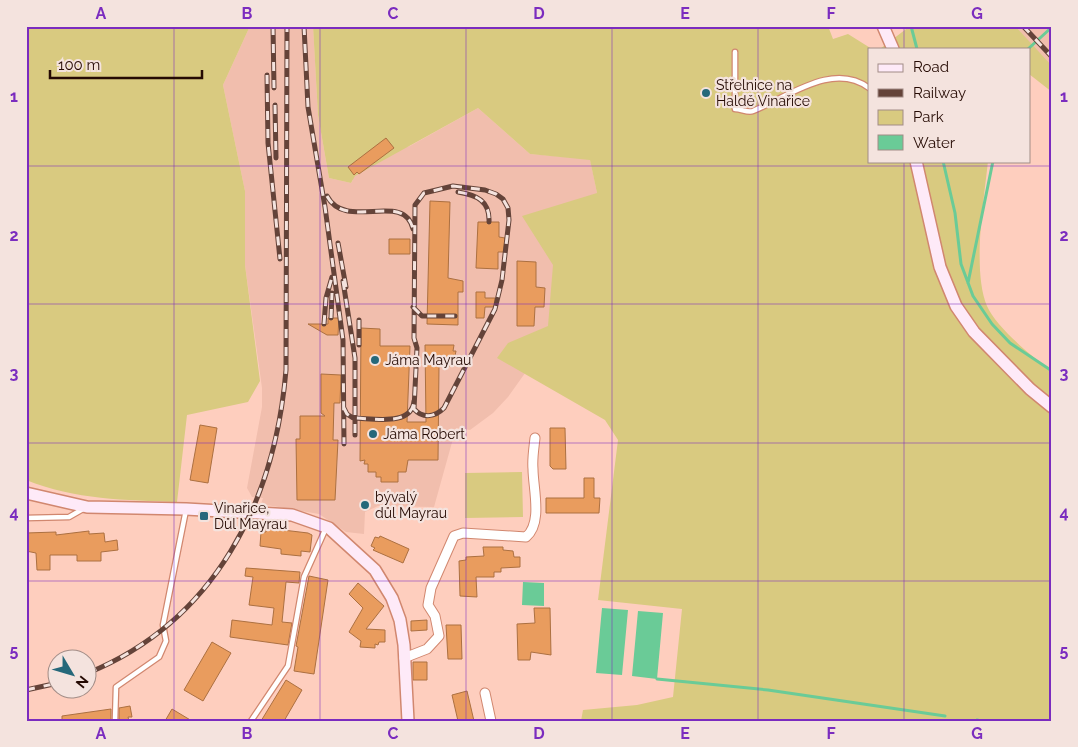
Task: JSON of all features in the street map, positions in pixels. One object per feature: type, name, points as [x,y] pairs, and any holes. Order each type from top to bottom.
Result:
[{"type":"street","points":[[883,26],[893,48]]},
{"type":"street","points":[[916,162],[940,267],[956,306],[974,332],[1030,390],[1052,407]]},
{"type":"street","points":[[404,658],[427,650],[439,636],[435,616],[428,605],[431,588],[454,536],[463,533],[526,536],[531,533],[536,518],[533,467],[535,438]]},
{"type":"street","points":[[26,493],[87,507],[186,508],[292,515],[326,526],[375,570],[392,598],[400,620],[408,721]]},
{"type":"street","points":[[485,693],[491,721]]},
{"type":"lane","points":[[735,52],[735,109],[751,112],[790,91],[830,79],[858,80],[868,87]]},
{"type":"lane","points":[[26,518],[69,518],[87,507]]},
{"type":"lane","points":[[115,721],[116,687],[158,657],[166,641],[164,625],[186,508]]},
{"type":"lane","points":[[251,721],[288,666],[304,577],[326,526]]},
{"type":"shaded area","points":[[250,26],[313,26],[318,115],[329,178],[351,183],[353,180],[342,165],[410,146],[478,108],[530,154],[590,159],[597,193],[559,264],[550,338],[508,397],[493,413],[470,430],[456,428],[434,507],[378,506],[365,512],[364,534],[346,532],[319,514],[261,504],[263,498],[252,497],[247,488],[262,407],[262,388],[245,265],[245,191],[223,85]]},
{"type":"shaded area","points":[[1015,26],[1052,26],[1052,66],[1042,57]]},
{"type":"green space","points":[[26,26],[250,26],[223,85],[245,191],[245,265],[260,381],[248,402],[187,415],[177,502],[101,498],[63,492],[26,480]]},
{"type":"green space","points":[[313,26],[828,26],[833,39],[848,34],[870,48],[868,48],[868,162],[988,162],[980,235],[980,274],[987,306],[998,323],[1025,350],[1052,371],[1052,721],[581,721],[583,710],[637,705],[673,697],[682,609],[598,600],[618,440],[605,420],[497,358],[508,343],[548,326],[553,265],[522,216],[597,193],[590,160],[530,154],[478,108],[355,176],[351,183],[329,178],[318,115]]},
{"type":"green space","points":[[910,26],[1015,26],[1052,66],[1052,92],[1030,75],[1030,48],[881,48]]},
{"type":"green space","points":[[522,472],[523,517],[465,518],[465,473]]},
{"type":"water","points":[[523,582],[544,583],[544,606],[522,605]]},
{"type":"water","points":[[602,608],[628,610],[622,675],[596,673]]},
{"type":"water","points":[[638,611],[663,613],[657,679],[632,676]]},
{"type":"building","points":[[386,138],[394,148],[359,174],[357,172],[354,175],[348,167]]},
{"type":"building","points":[[430,201],[450,202],[448,278],[463,281],[463,292],[458,292],[458,325],[427,324]]},
{"type":"building","points":[[478,222],[499,222],[499,237],[505,238],[504,252],[498,252],[498,269],[476,268]]},
{"type":"building","points":[[389,239],[410,239],[410,254],[389,254]]},
{"type":"building","points":[[517,261],[536,262],[536,287],[545,288],[544,307],[535,307],[534,326],[517,326]]},
{"type":"building","points":[[476,292],[485,292],[485,298],[495,298],[495,307],[485,307],[484,318],[476,318]]},
{"type":"building","points":[[328,318],[339,318],[338,335],[327,335],[308,324],[328,324]]},
{"type":"building","points":[[361,328],[380,329],[380,346],[410,346],[407,422],[426,422],[425,345],[454,345],[453,351],[456,351],[453,366],[439,366],[438,460],[408,460],[406,472],[398,472],[398,482],[381,482],[381,477],[376,477],[376,472],[368,472],[368,464],[364,464],[365,460],[360,461]]},
{"type":"building","points":[[321,374],[341,375],[340,403],[334,403],[333,440],[338,440],[335,500],[297,500],[296,439],[300,439],[300,416],[325,416],[321,413]]},
{"type":"building","points":[[200,425],[217,428],[208,483],[190,480]]},
{"type":"building","points":[[550,428],[565,428],[566,469],[553,469],[550,466]]},
{"type":"building","points":[[584,478],[594,478],[594,498],[600,498],[599,513],[546,513],[546,498],[584,498]]},
{"type":"building","points":[[266,528],[312,535],[310,552],[301,551],[301,556],[281,554],[281,549],[260,546],[261,532],[266,532]]},
{"type":"building","points":[[89,531],[89,534],[104,533],[105,542],[117,540],[118,550],[101,552],[101,561],[77,561],[77,555],[50,555],[50,570],[37,570],[36,553],[26,551],[26,533],[56,532],[56,535]]},
{"type":"building","points":[[380,536],[409,549],[403,563],[373,550],[375,548],[371,546],[375,537],[379,538]]},
{"type":"building","points":[[483,547],[503,547],[503,550],[513,551],[514,557],[520,557],[520,567],[501,568],[501,572],[494,572],[494,577],[476,577],[477,597],[460,596],[459,561],[466,560],[466,557],[484,556]]},
{"type":"building","points":[[246,568],[300,572],[299,583],[286,582],[282,622],[292,623],[288,645],[230,637],[232,620],[272,625],[274,608],[249,605],[253,577],[245,576]]},
{"type":"building","points":[[309,576],[328,580],[314,674],[294,671],[298,647],[296,646]]},
{"type":"building","points":[[358,583],[384,606],[366,629],[385,630],[385,642],[379,642],[378,645],[375,644],[375,648],[360,647],[361,641],[349,632],[363,608],[349,594]]},
{"type":"building","points":[[534,608],[550,608],[551,655],[531,652],[530,660],[518,660],[517,624],[535,623]]},
{"type":"building","points":[[427,620],[427,630],[411,631],[411,621]]},
{"type":"building","points":[[446,625],[461,625],[462,659],[448,659]]},
{"type":"building","points":[[212,642],[231,653],[203,701],[184,690]]},
{"type":"building","points":[[413,662],[427,662],[427,680],[413,680]]},
{"type":"building","points":[[286,680],[302,690],[284,721],[261,721]]},
{"type":"building","points":[[467,691],[474,721],[458,721],[452,695]]},
{"type":"building","points":[[130,706],[132,717],[128,717],[129,721],[119,721],[119,708]]},
{"type":"building","points":[[111,709],[111,721],[62,721],[62,716]]},
{"type":"building","points":[[172,709],[192,721],[165,721]]},
{"type":"waterway","points":[[911,26],[917,48]]},
{"type":"waterway","points":[[1029,48],[1052,27]]},
{"type":"waterway","points":[[943,162],[955,213],[961,264],[973,296],[992,324],[1010,343],[1052,371]]},
{"type":"waterway","points":[[968,283],[993,162]]},
{"type":"waterway","points":[[657,679],[768,690],[945,716]]},
{"type":"waterway","points":[[977,720],[981,721]]},
{"type":"railway","points":[[273,26],[274,88]]},
{"type":"railway","points":[[98,668],[133,650],[171,622],[204,589],[230,552],[252,510],[268,466],[280,419],[286,370],[287,26]]},
{"type":"railway","points":[[304,26],[308,107],[325,207],[343,340],[344,444]]},
{"type":"railway","points":[[1023,26],[1052,57]]},
{"type":"railway","points":[[267,75],[268,143],[280,259]]},
{"type":"railway","points":[[275,105],[276,158]]},
{"type":"railway","points":[[453,186],[485,190],[496,194],[503,199],[508,208],[509,220],[502,280],[495,309],[444,408],[429,416],[421,414],[414,409],[417,348],[414,338],[415,205],[424,193],[453,186]]},
{"type":"railway","points":[[458,192],[481,200],[487,209],[489,222]]},
{"type":"railway","points":[[327,196],[336,206],[347,211],[398,212],[408,218],[413,229]]},
{"type":"railway","points":[[338,243],[346,287]]},
{"type":"railway","points":[[324,324],[326,298],[332,277]]},
{"type":"railway","points":[[343,281],[355,358],[355,435]]},
{"type":"railway","points":[[331,318],[332,293]]},
{"type":"railway","points":[[413,307],[422,316],[455,316]]},
{"type":"railway","points":[[359,320],[359,345]]},
{"type":"railway","points":[[344,408],[347,414],[353,418],[390,419],[406,415],[412,409],[414,401]]},
{"type":"railway","points":[[26,690],[48,685]]},
{"type":"place","name":"Střelnice na Haldě Vinařice","points":[[706,93]]},
{"type":"place","name":"Jáma Mayrau","points":[[375,360]]},
{"type":"place","name":"Jáma Robert","points":[[373,434]]},
{"type":"place","name":"bývalý důl Mayrau","points":[[365,505]]},
{"type":"place","name":"Vinařice, Důl Mayrau","points":[[204,516]]}]
